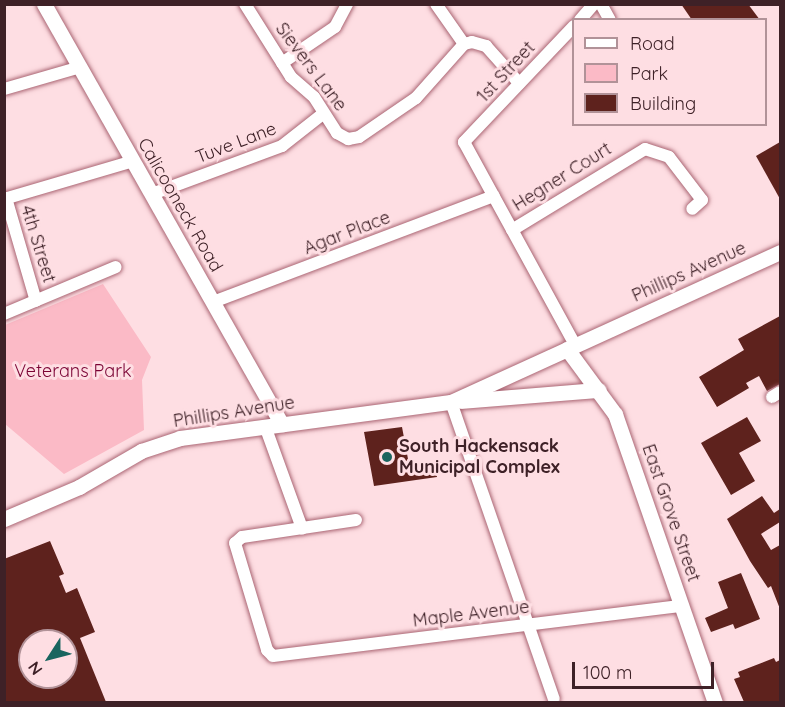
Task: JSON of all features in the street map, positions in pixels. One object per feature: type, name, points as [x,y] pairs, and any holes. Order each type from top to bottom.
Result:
[{"type":"street","name":"Calicooneck Road","points":[[44,4],[282,424]]},
{"type":"street","name":"Sievers Lane","points":[[245,4],[282,63],[342,137],[359,137],[416,98],[464,44]]},
{"type":"street","points":[[282,63],[335,27],[347,4]]},
{"type":"street","points":[[436,4],[464,44],[472,42],[486,46],[519,83]]},
{"type":"street","points":[[582,18],[594,4]]},
{"type":"street","points":[[601,4],[609,18]]},
{"type":"street","name":"1st Street","points":[[464,142],[572,27]]},
{"type":"street","points":[[4,89],[80,68]]},
{"type":"street","name":"Tuve Lane","points":[[152,194],[282,146],[324,113]]},
{"type":"street","name":"East Grove Street","points":[[464,142],[512,230],[571,347],[615,414],[715,702]]},
{"type":"street","name":"Hegner Court","points":[[512,230],[645,149],[669,158],[702,200],[692,209]]},
{"type":"street","points":[[5,198],[133,161]]},
{"type":"street","name":"Agar Place","points":[[213,302],[494,196]]},
{"type":"street","name":"4th Street","points":[[5,198],[36,301]]},
{"type":"street","name":"Phillips Avenue","points":[[451,402],[780,252]]},
{"type":"street","points":[[4,314],[116,267]]},
{"type":"street","name":"Phillips Avenue","points":[[4,519],[79,487],[159,444],[265,426],[451,402],[599,390]]},
{"type":"street","points":[[451,402],[554,699]]},
{"type":"street","points":[[265,426],[302,528],[356,520]]},
{"type":"street","name":"Maple Avenue","points":[[302,528],[243,536],[234,548],[267,650],[278,657],[682,606]]},
{"type":"green space","name":"Veterans Park","points":[[103,284],[151,357],[142,380],[144,430],[64,474],[5,424],[5,325]]},
{"type":"building","points":[[681,4],[748,4],[758,18],[691,18]]},
{"type":"building","points":[[780,142],[780,199],[756,156]]},
{"type":"building","points":[[780,316],[780,384],[767,391],[759,376],[746,383],[749,388],[717,407],[699,377],[744,350],[738,339]]},
{"type":"building","points":[[747,417],[761,441],[739,453],[755,481],[731,495],[701,443]]},
{"type":"building","name":"South Hackensack Municipal Complex","points":[[402,427],[408,459],[415,465],[435,464],[437,477],[374,486],[364,432]]},
{"type":"building","points":[[762,496],[774,513],[780,509],[780,522],[761,534],[771,550],[780,545],[780,609],[771,586],[768,588],[750,561],[727,519]]},
{"type":"building","points":[[50,541],[64,574],[59,576],[66,593],[77,588],[95,632],[80,638],[106,702],[4,702],[4,559]]},
{"type":"building","points":[[741,573],[760,619],[735,629],[733,624],[711,632],[705,618],[728,608],[718,582]]},
{"type":"building","points":[[774,658],[776,662],[780,660],[780,702],[744,702],[734,679],[740,677],[738,672]]},
{"type":"place","name":"South Hackensack Municipal Complex","points":[[387,457]]}]
